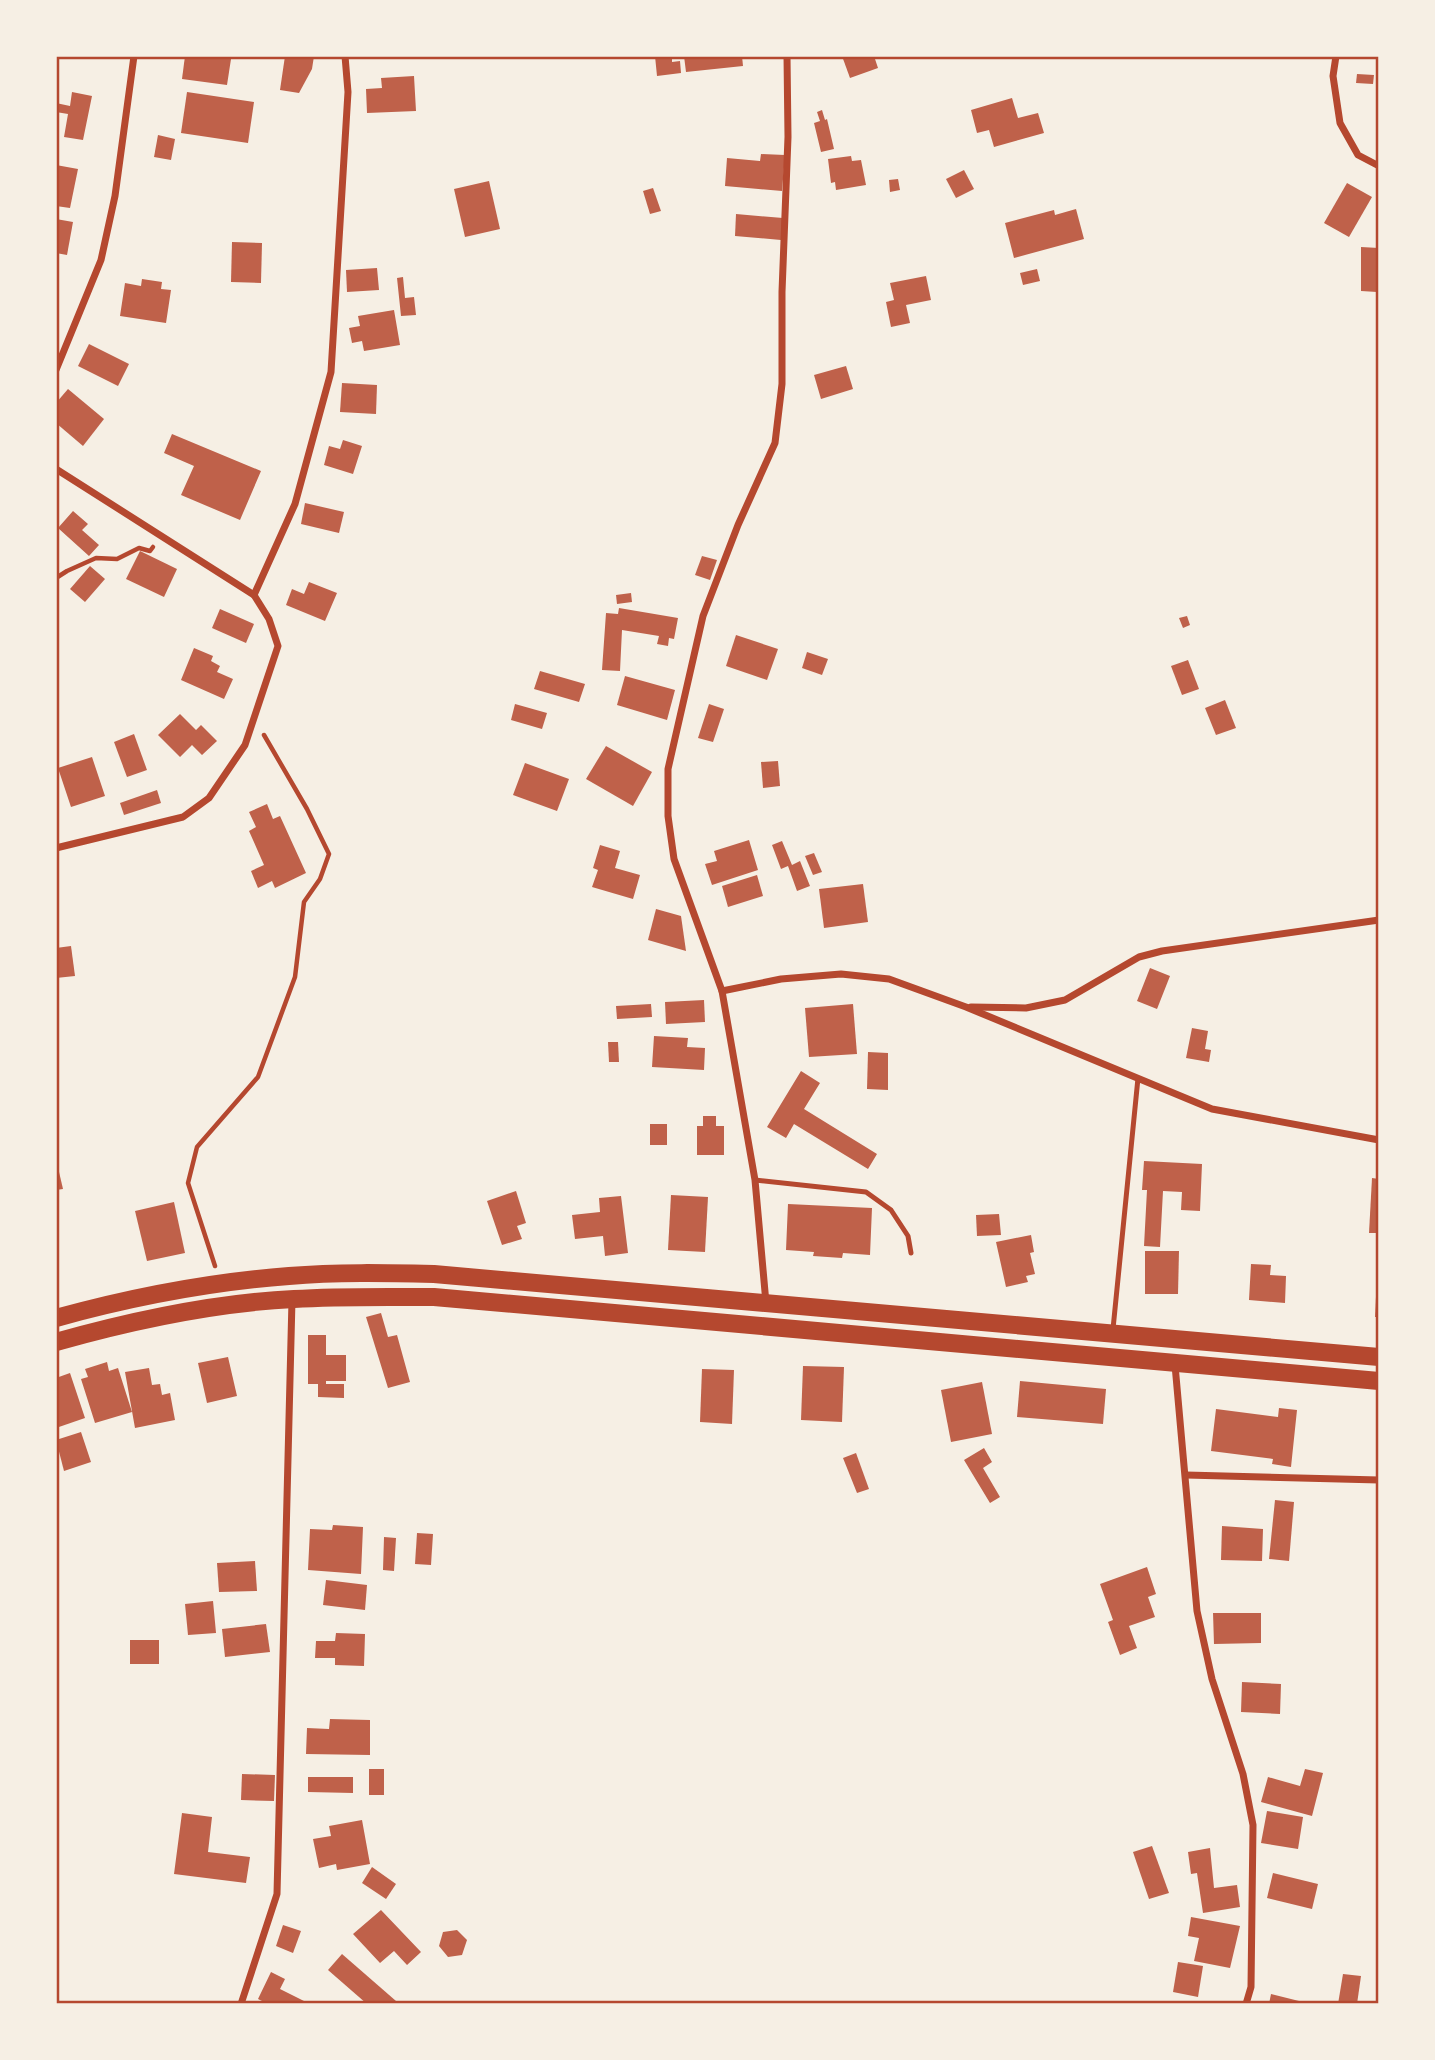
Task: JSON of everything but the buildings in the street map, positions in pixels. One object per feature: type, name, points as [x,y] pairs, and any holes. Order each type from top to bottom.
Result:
[{"type":"main road","points":[[56,1318],[146,1296],[221,1283],[290,1276],[434,1274],[1379,1357]]},
{"type":"main road","points":[[56,1342],[168,1315],[292,1299],[434,1297],[1175,1365],[1379,1381]]},
{"type":"street","points":[[56,370],[58,359],[101,260],[114,196],[134,56]]},
{"type":"street","points":[[254,595],[295,504],[331,372],[348,92],[345,56]]},
{"type":"street","points":[[766,1303],[755,1180],[722,991],[674,859],[668,816],[668,769],[703,616],[738,525],[775,443],[782,384],[782,292],[788,137],[787,56]]},
{"type":"street","points":[[1336,56],[1333,76],[1340,122],[1358,155],[1379,166]]},
{"type":"street","points":[[56,469],[254,595],[269,619],[278,646],[245,745],[209,798],[183,817],[56,848]]},
{"type":"street","points":[[966,1007],[1026,1007],[1065,1000],[1139,957],[1162,951],[1379,920]]},
{"type":"street","points":[[722,991],[781,979],[841,974],[889,979],[966,1007],[1212,1109],[1379,1140]]},
{"type":"street","points":[[241,2004],[278,1894],[292,1299]]},
{"type":"street","points":[[1175,1365],[1197,1611],[1212,1679],[1243,1774],[1253,1825],[1251,1987],[1246,2004]]},
{"type":"street","points":[[1186,1475],[1379,1480]]},
{"type":"lane","points":[[1113,1335],[1138,1078]]},
{"type":"lane","points":[[755,1180],[866,1192],[891,1210],[908,1236],[911,1253]]},
{"type":"path","points":[[56,578],[67,570],[96,558],[117,559],[139,548],[150,551],[161,536]]},
{"type":"path","points":[[208,1244],[188,1183],[193,1157],[197,1147],[258,1077],[295,977],[304,902],[320,879],[329,854],[269,741],[253,719]]}]
